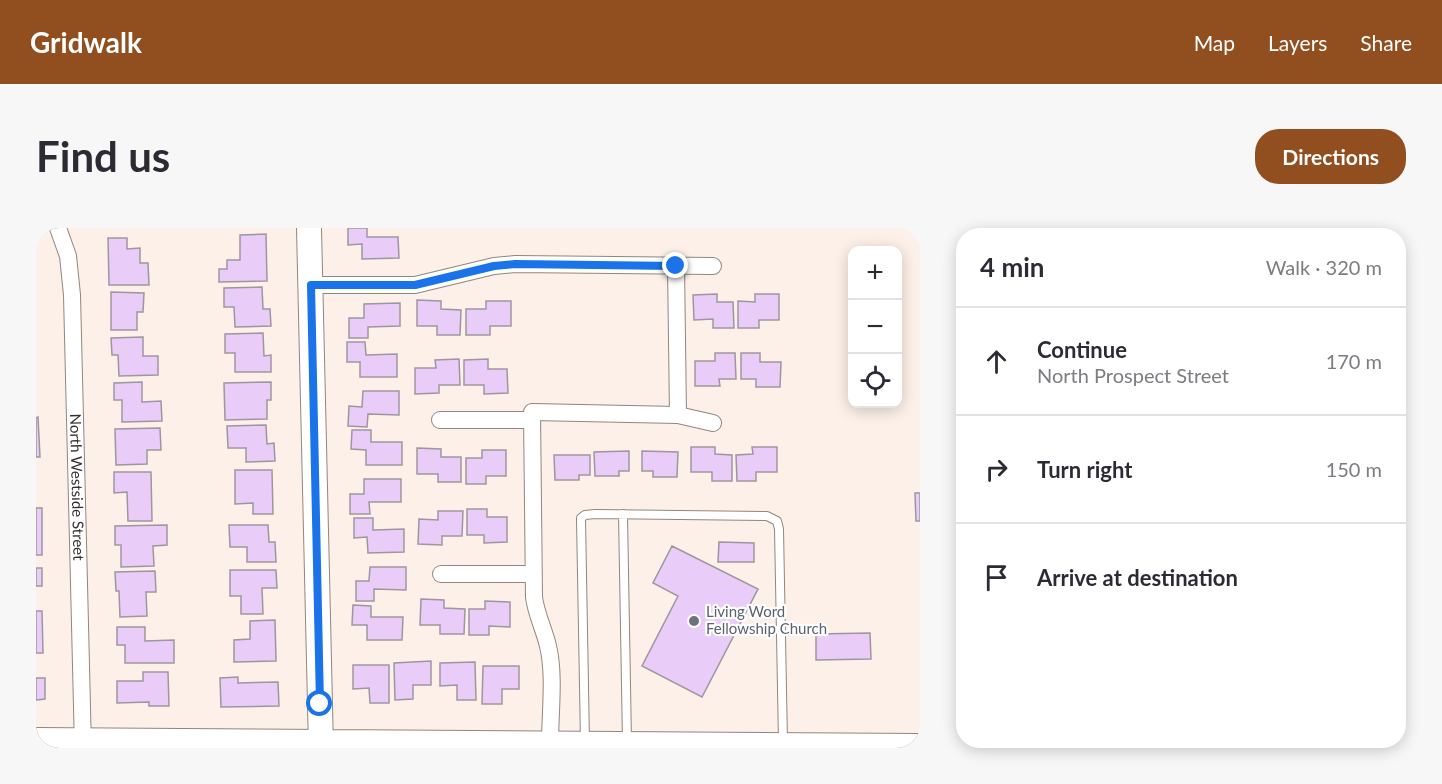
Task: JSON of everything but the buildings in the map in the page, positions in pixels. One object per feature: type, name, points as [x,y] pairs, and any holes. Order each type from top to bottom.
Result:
[{"type":"street","name":"North Westside Street","points":[[58,228],[68,256],[72,295],[83,744]]},
{"type":"street","points":[[309,228],[321,745]]},
{"type":"street","points":[[311,285],[415,285],[494,266],[515,264],[713,266]]},
{"type":"street","points":[[676,266],[678,415]]},
{"type":"street","points":[[550,744],[550,664],[548,646],[536,613],[533,574],[532,412],[678,415],[713,423]]},
{"type":"street","points":[[440,420],[532,420]]},
{"type":"street","points":[[441,574],[533,574]]},
{"type":"street","points":[[36,740],[83,744],[920,746]]},
{"type":"lane","points":[[623,514],[627,744]]},
{"type":"lane","points":[[585,744],[581,518],[585,515],[623,514],[767,516],[777,521],[783,745]]},
{"type":"place","name":"Living Word Fellowship Church","points":[[694,621]]},
{"type":"route","points":[[320,704],[311,285],[415,285],[494,266],[515,264],[676,266]]}]
